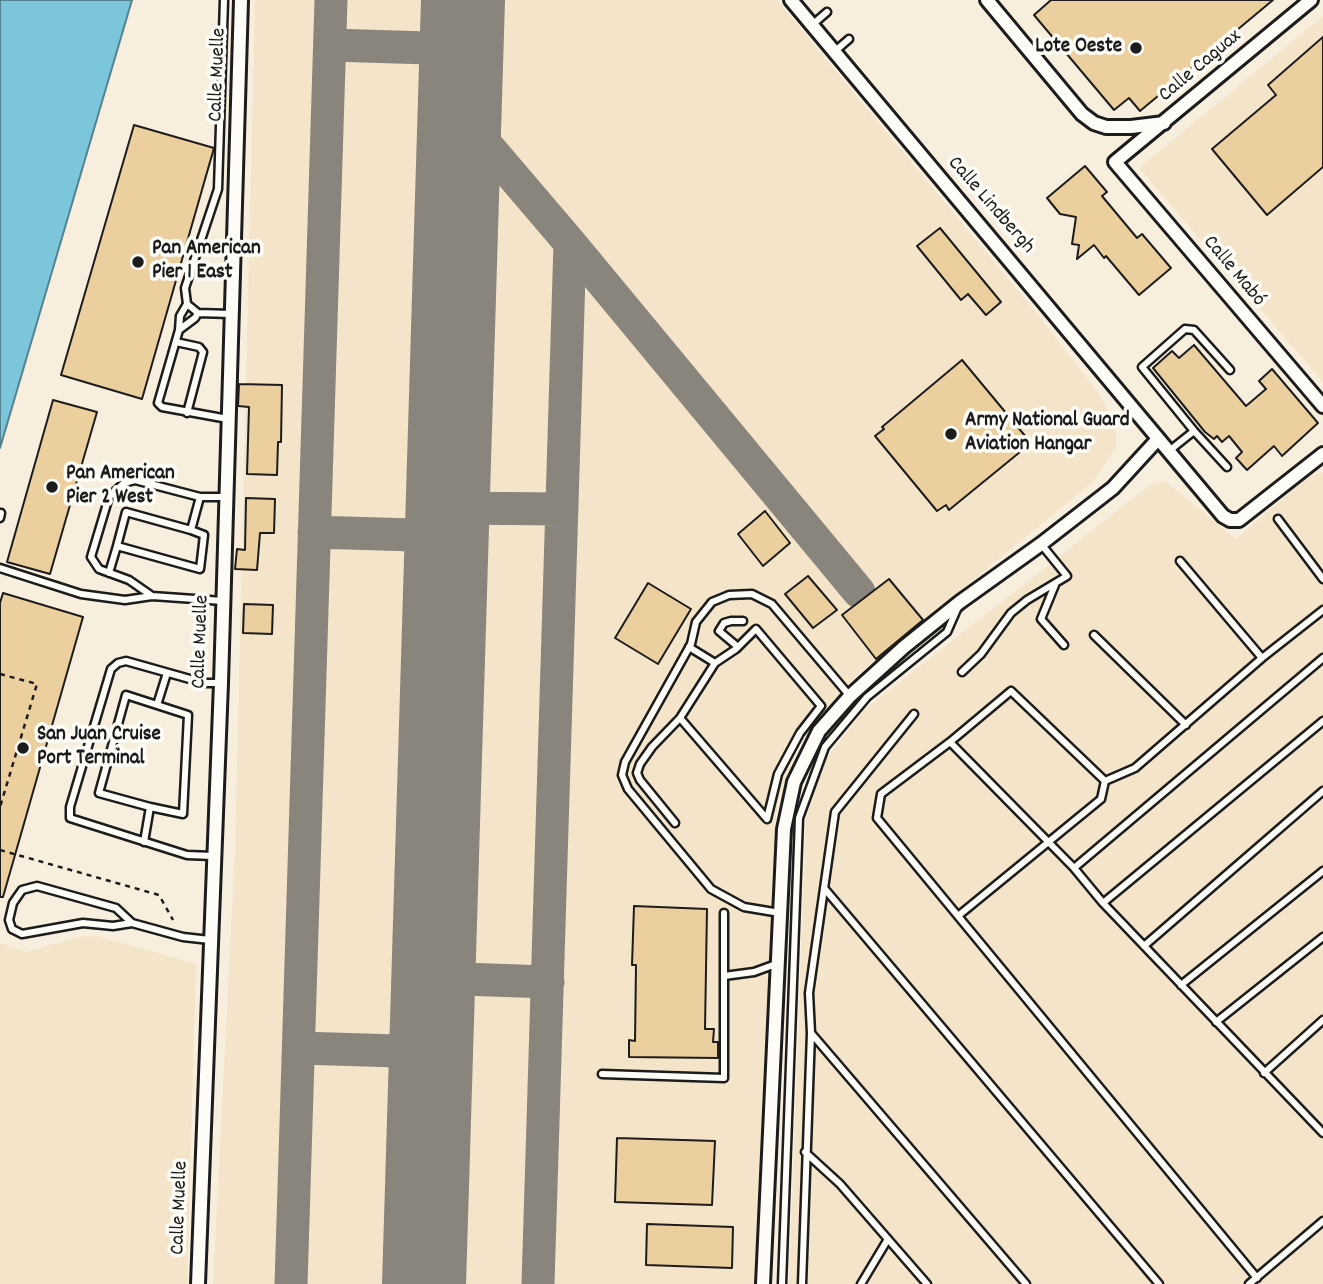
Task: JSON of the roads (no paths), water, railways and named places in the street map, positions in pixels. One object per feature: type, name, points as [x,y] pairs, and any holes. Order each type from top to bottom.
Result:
[{"type":"street","name":"Calle Muelle","points":[[198,1284],[223,601],[241,0]]},
{"type":"street","name":"Calle Lindbergh","points":[[791,0],[1223,516],[1230,520],[1240,520],[1323,454]]},
{"type":"street","points":[[987,0],[1082,114],[1106,127],[1164,123]]},
{"type":"street","name":"Calle Caguax","points":[[1115,162],[1311,0]]},
{"type":"street","name":"Calle Mabó","points":[[1115,162],[1323,406]]},
{"type":"street","points":[[763,1284],[783,829],[794,782],[819,731],[850,696],[904,647],[960,602],[1113,488],[1157,439]]},
{"type":"lane","points":[[224,0],[218,189],[186,288],[187,303],[180,316],[180,330],[158,402],[162,407],[228,419]]},
{"type":"lane","points":[[811,25],[827,12]]},
{"type":"lane","points":[[834,52],[849,39]]},
{"type":"lane","points":[[187,303],[198,313],[231,314]]},
{"type":"lane","points":[[180,330],[198,313]]},
{"type":"lane","points":[[1227,467],[1142,368],[1185,329],[1194,330],[1230,370]]},
{"type":"lane","points":[[176,342],[200,347],[203,352],[187,413]]},
{"type":"lane","points":[[1168,452],[1194,431]]},
{"type":"lane","points":[[152,596],[129,580],[99,569],[92,557],[108,497],[124,483],[135,480],[200,497],[226,497]]},
{"type":"lane","points":[[191,530],[200,497]]},
{"type":"lane","points":[[109,573],[126,512],[204,535],[200,569],[117,546]]},
{"type":"lane","points":[[1278,519],[1323,579]]},
{"type":"lane","points":[[962,672],[981,654],[1011,613],[1067,576],[1041,544]]},
{"type":"lane","points":[[1180,561],[1262,658]]},
{"type":"lane","points":[[0,568],[80,593],[125,600],[152,596],[223,601]]},
{"type":"lane","points":[[1055,585],[1041,619],[1064,645]]},
{"type":"lane","points":[[780,913],[744,906],[711,890],[628,789],[622,775],[625,762],[689,647],[696,622],[712,602],[729,595],[752,594],[772,604],[850,696]]},
{"type":"lane","points":[[782,1284],[799,818],[825,747],[867,697],[947,632],[960,602]]},
{"type":"lane","points":[[1105,782],[1135,768],[1262,658],[1323,610]]},
{"type":"lane","points":[[738,647],[719,631],[724,623],[743,621]]},
{"type":"lane","points":[[675,823],[640,780],[637,773],[640,764],[680,718],[715,663],[738,647],[756,629],[821,706],[800,733],[778,774],[767,819],[680,718]]},
{"type":"lane","points":[[1094,635],[1186,725]]},
{"type":"lane","points":[[689,647],[715,663]]},
{"type":"lane","points":[[1074,868],[1323,658]]},
{"type":"lane","points":[[213,856],[187,855],[76,821],[70,818],[70,807],[110,670],[118,663],[126,662],[204,683],[220,683]]},
{"type":"lane","points":[[158,705],[167,673]]},
{"type":"lane","points":[[1105,782],[1011,691],[881,794],[877,818],[1257,1278]]},
{"type":"lane","points":[[126,695],[188,715],[183,814],[150,807],[99,793],[126,695]]},
{"type":"lane","points":[[802,1284],[811,1033],[809,993],[835,812],[914,714]]},
{"type":"lane","points":[[1103,902],[1323,721]]},
{"type":"lane","points":[[950,742],[1074,868],[1216,1023],[1323,1133]]},
{"type":"lane","points":[[958,915],[1101,799],[1105,782]]},
{"type":"lane","points":[[1144,946],[1323,791]]},
{"type":"lane","points":[[144,842],[150,807]]},
{"type":"lane","points":[[1181,985],[1323,871]]},
{"type":"lane","points":[[132,923],[116,908],[37,886],[22,890],[13,902],[9,920],[12,929],[22,934],[83,923],[113,926],[132,923],[183,937],[210,940]]},
{"type":"lane","points":[[824,888],[1159,1284]]},
{"type":"lane","points":[[0,910],[11,912]]},
{"type":"lane","points":[[602,1074],[724,1078],[724,912]]},
{"type":"lane","points":[[1216,1023],[1323,937]]},
{"type":"lane","points":[[724,976],[754,972],[776,964]]},
{"type":"lane","points":[[1264,1073],[1323,1020]]},
{"type":"lane","points":[[811,1033],[1026,1284]]},
{"type":"lane","points":[[805,1152],[840,1184],[927,1284]]},
{"type":"lane","points":[[1249,1284],[1323,1221]]},
{"type":"lane","points":[[861,1284],[888,1239]]},
{"type":"water","points":[[0,0],[132,0],[0,448]]},
{"type":"place","name":"Lote Oeste","points":[[1136,48]]},
{"type":"place","name":"Pan American Pier 1 East","points":[[138,262]]},
{"type":"place","name":"Army National Guard Aviation Hangar","points":[[951,434]]},
{"type":"place","name":"Pan American Pier 2 West","points":[[52,487]]},
{"type":"place","name":"San Juan Cruise Port Terminal","points":[[23,748]]}]
